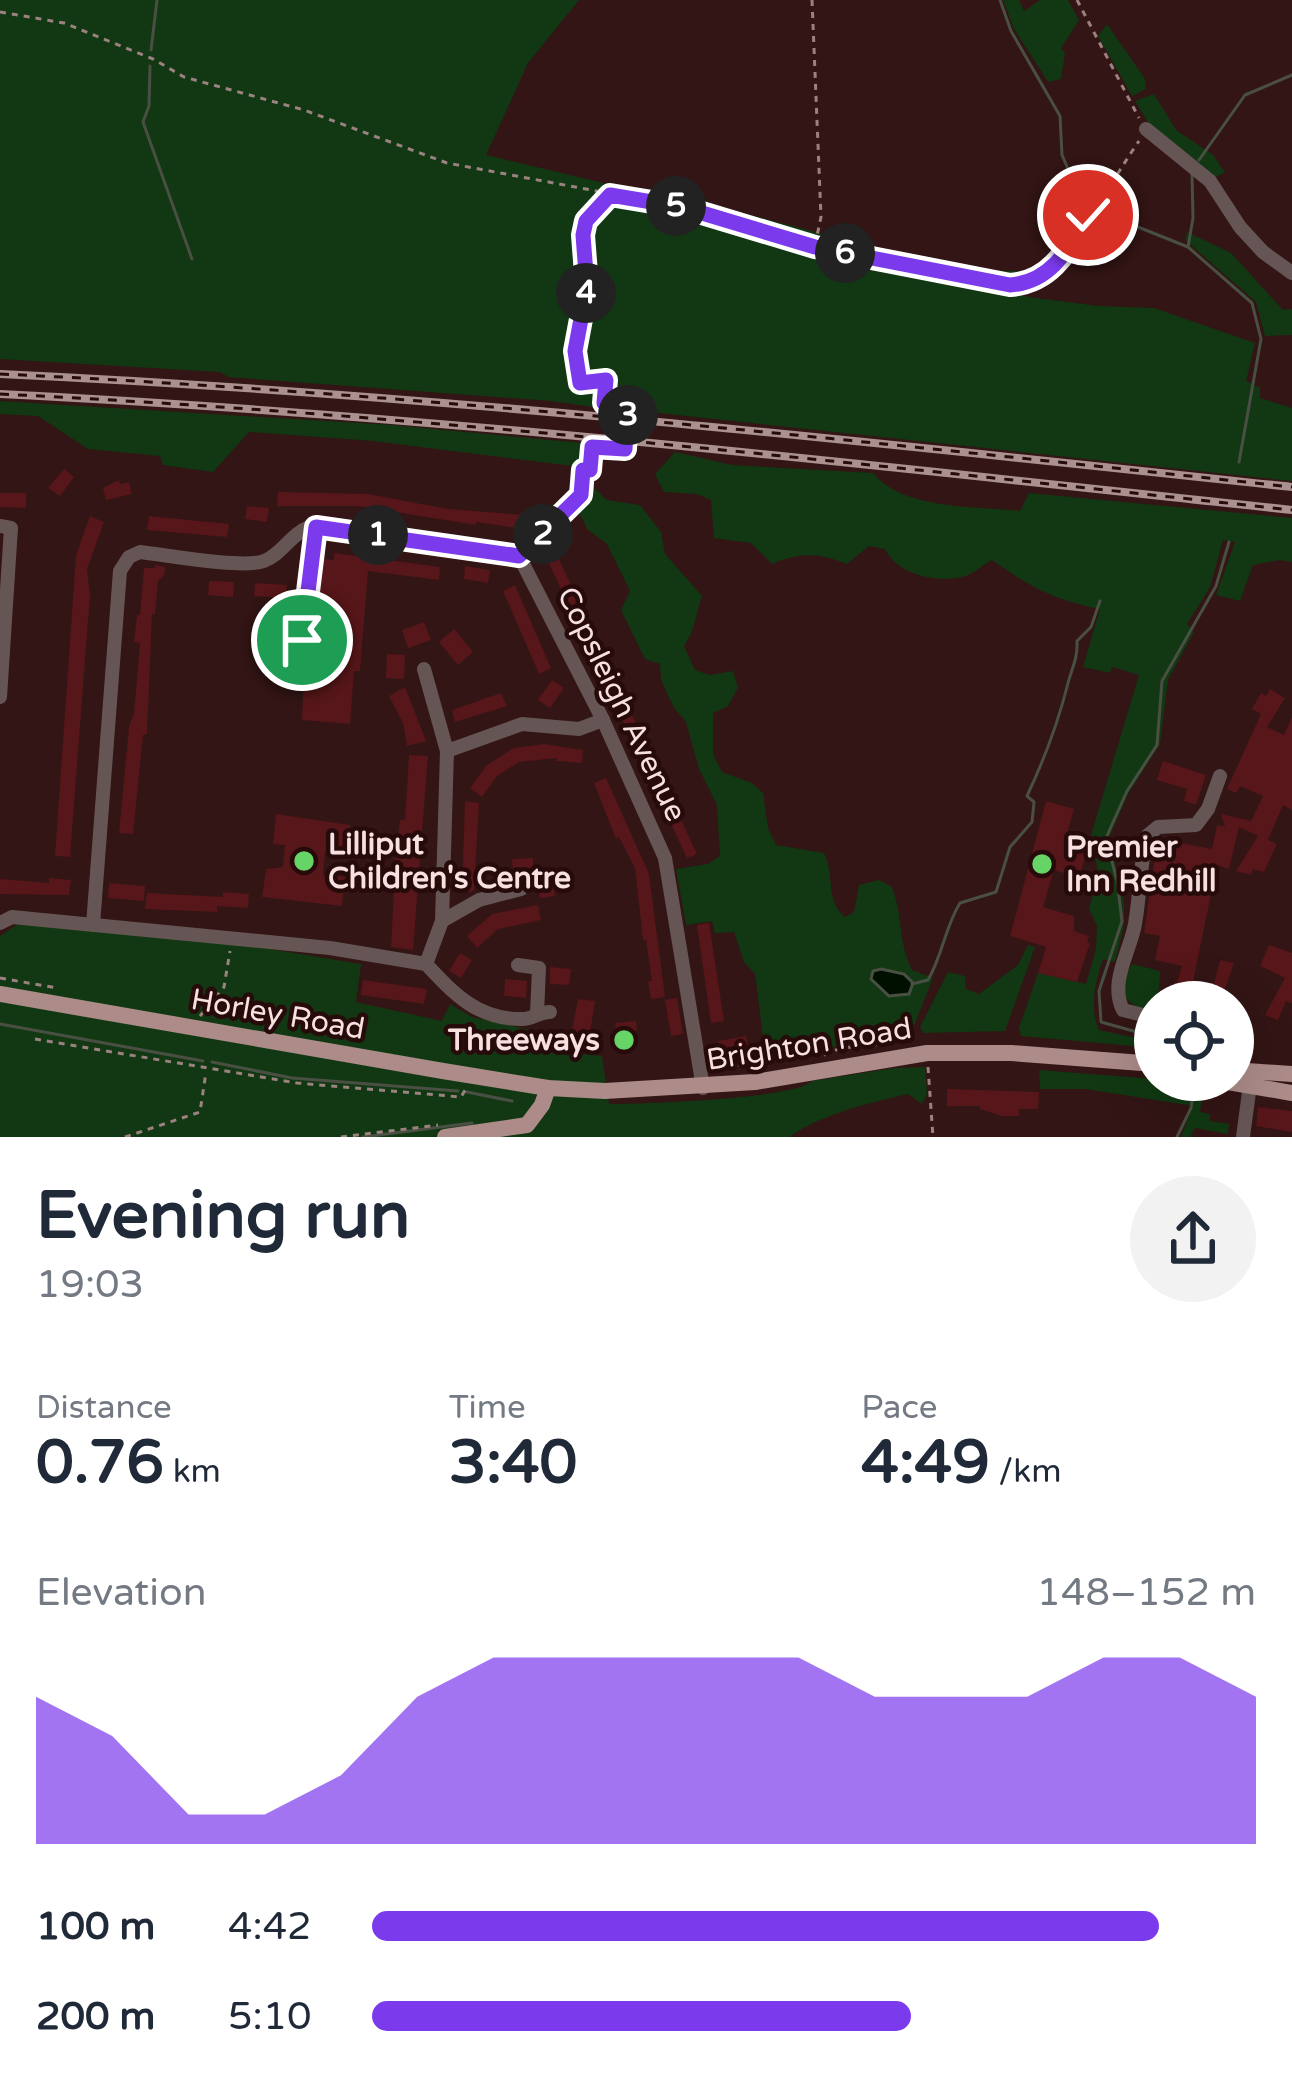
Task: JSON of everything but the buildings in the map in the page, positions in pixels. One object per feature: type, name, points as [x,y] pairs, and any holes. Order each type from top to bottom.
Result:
[{"type":"main road","name":"Horley Road","points":[[0,994],[548,1088]]},
{"type":"main road","name":"Brighton Road","points":[[548,1088],[703,1088],[926,1053],[1011,1053],[1134,1065]]},
{"type":"main road","points":[[1254,1075],[1292,1074]]},
{"type":"main road","points":[[1254,1078],[1292,1093]]},
{"type":"main road","points":[[444,1131],[527,1125],[548,1088]]},
{"type":"street","points":[[1146,130],[1210,181],[1263,252],[1292,273]]},
{"type":"street","points":[[0,526],[11,528],[0,697]]},
{"type":"street","points":[[302,640],[316,527]]},
{"type":"street","points":[[93,925],[120,572],[129,557],[140,552],[251,564],[269,560],[294,533],[316,527],[519,556]]},
{"type":"street","name":"Copsleigh Avenue","points":[[519,556],[603,720],[665,858],[703,1088]]},
{"type":"street","points":[[424,669],[447,752],[442,921],[426,964]]},
{"type":"street","points":[[447,752],[522,724],[579,729],[603,720]]},
{"type":"street","points":[[1134,1013],[1123,1010],[1118,1000],[1122,965],[1135,926],[1144,844],[1150,831],[1158,827],[1189,826],[1202,820],[1220,776]]},
{"type":"street","points":[[442,921],[479,900],[521,889]]},
{"type":"street","points":[[0,923],[12,917],[330,948],[426,964],[464,1004],[527,1020],[543,1013],[539,968],[518,965]]},
{"type":"street","points":[[1243,1137],[1244,1101]]},
{"type":"path","points":[[812,0],[820,217],[815,247]]},
{"type":"path","points":[[0,12],[64,23],[153,59],[184,77],[304,110],[447,163],[682,207],[815,247],[1010,285],[1033,284],[1071,245],[1146,130],[1077,0]]},
{"type":"path","points":[[519,556],[581,495],[583,470],[590,470],[592,447],[625,449],[628,405],[604,403],[606,380],[580,383],[577,368],[577,337],[587,287],[583,235],[586,221],[610,195]]},
{"type":"path","points":[[192,1028],[224,987],[234,939]]},
{"type":"path","points":[[0,978],[58,989]]},
{"type":"path","points":[[35,1039],[297,1083],[461,1097],[473,1076]]},
{"type":"path","points":[[810,1060],[841,1048],[896,1043]]},
{"type":"path","points":[[926,1053],[933,1137]]},
{"type":"path","points":[[700,1068],[778,1065]]},
{"type":"path","points":[[125,1137],[200,1112],[206,1070]]},
{"type":"path","points":[[341,1137],[444,1131]]},
{"type":"green space","points":[[0,0],[579,0],[528,63],[486,155],[659,191],[961,270],[1022,271],[1023,295],[1029,297],[1154,308],[1255,343],[1246,381],[1260,388],[1260,398],[1292,408],[1292,481],[630,410],[631,402],[607,399],[609,378],[581,381],[580,344],[589,283],[586,235],[598,207],[585,213],[580,249],[585,288],[573,362],[578,388],[602,382],[600,408],[228,377],[220,372],[0,359]]},
{"type":"green space","points":[[1003,0],[1019,0],[1024,11],[1040,0],[1068,0],[1079,20],[1061,48],[1065,53],[1061,79],[1048,82],[1014,29]]},
{"type":"green space","points":[[1107,24],[1145,79],[1146,89],[1132,96],[1098,36]]},
{"type":"green space","points":[[1154,94],[1176,130],[1213,155],[1225,172],[1214,178],[1148,122],[1135,101]]},
{"type":"green space","points":[[1187,232],[1231,253],[1283,310],[1292,309],[1292,335],[1265,336],[1256,302],[1185,240]]},
{"type":"green space","points":[[0,401],[392,425],[582,443],[581,467],[373,441],[249,432],[213,472],[163,465],[160,456],[88,449],[38,416],[0,414]]},
{"type":"green space","points":[[675,452],[732,465],[873,473],[902,494],[962,507],[1020,511],[1029,493],[1292,518],[1292,562],[1253,565],[1240,601],[1216,595],[1235,542],[1223,540],[1210,587],[1187,624],[1194,632],[1168,680],[1160,744],[1128,794],[1109,838],[1124,902],[1124,925],[1115,962],[1103,959],[1094,1012],[1099,1030],[1134,1038],[1134,1046],[1021,1036],[1019,1028],[1038,973],[1086,984],[1096,949],[1097,926],[1089,909],[1098,872],[1091,835],[1139,675],[1112,667],[1110,673],[1083,667],[1100,609],[1043,591],[992,560],[966,576],[944,579],[909,571],[885,549],[869,546],[847,564],[810,555],[772,564],[751,543],[714,538],[711,500],[664,492],[655,474]]},
{"type":"green space","points":[[585,472],[592,472],[594,488],[607,500],[640,505],[661,532],[665,554],[702,596],[684,646],[695,670],[709,675],[733,671],[738,688],[728,706],[713,713],[713,754],[722,772],[752,783],[763,793],[768,828],[776,845],[824,853],[832,896],[845,917],[854,912],[859,885],[879,880],[892,887],[912,970],[933,978],[909,1038],[766,1060],[755,974],[744,962],[734,932],[715,933],[712,921],[686,925],[676,869],[708,864],[720,856],[717,805],[699,769],[686,722],[661,680],[660,664],[645,659],[621,610],[630,591],[607,544],[588,530],[575,505],[582,498]]},
{"type":"green space","points":[[18,924],[244,945],[361,964],[356,1002],[442,1021],[450,1004],[472,1017],[545,1033],[549,1051],[602,1056],[609,1104],[749,1096],[812,1081],[925,1067],[927,1095],[922,1104],[908,1094],[846,1110],[789,1137],[0,1137],[0,936]]},
{"type":"green space","points":[[1028,945],[1035,947],[1005,1031],[923,1033],[920,1027],[948,972],[965,976],[966,989],[979,994],[1018,965]]},
{"type":"green space","points":[[1132,964],[1160,971],[1159,981],[1134,981],[1134,1005],[1125,994]]},
{"type":"green space","points":[[1039,1070],[1134,1077],[1134,1097],[1086,1089],[1040,1089]]},
{"type":"green space","points":[[1162,1101],[1201,1101],[1200,1112],[1210,1114],[1210,1121],[1229,1124],[1228,1134],[1195,1128],[1190,1137],[1181,1137],[1193,1106]]},
{"type":"shaded area","points":[[873,971],[904,974],[913,983],[909,994],[889,996],[871,979]]},
{"type":"waterway","points":[[151,50],[157,0]]},
{"type":"waterway","points":[[1000,0],[1011,31],[1060,116],[1062,155],[1082,201],[1109,223],[1133,225],[1188,247],[1252,303],[1261,339],[1239,462]]},
{"type":"waterway","points":[[150,66],[149,106],[143,122],[192,259]]},
{"type":"waterway","points":[[1199,160],[1245,95],[1292,75]]},
{"type":"waterway","points":[[1188,247],[1192,174]]},
{"type":"waterway","points":[[1134,1031],[1101,1022],[1099,991],[1122,921],[1106,838],[1127,791],[1157,745],[1162,681],[1216,586],[1229,542]]},
{"type":"waterway","points":[[912,984],[928,980],[960,903],[996,892],[1010,847],[1032,822],[1034,802],[1027,796],[1059,715],[1077,641],[1091,627],[1100,601]]},
{"type":"waterway","points":[[0,1024],[203,1061]]},
{"type":"waterway","points":[[212,1062],[292,1078],[458,1091]]},
{"type":"waterway","points":[[467,1092],[512,1101]]},
{"type":"waterway","points":[[1177,1137],[1192,1101]]},
{"type":"waterway","points":[[363,1137],[472,1123]]},
{"type":"railway","points":[[0,374],[485,406],[1292,487]]},
{"type":"railway","points":[[0,394],[485,428],[1292,510]]},
{"type":"place","name":"Lilliput Children's Centre","points":[[304,861]]},
{"type":"place","name":"Premier Inn Redhill","points":[[1042,864]]},
{"type":"place","name":"Threeways","points":[[624,1040]]},
{"type":"route","points":[[302,640],[316,527],[519,556],[581,495],[583,470],[590,470],[592,447],[625,449],[628,405],[604,403],[606,380],[580,383],[575,351],[587,287],[586,221],[610,195],[682,207],[815,247],[1010,285],[1033,284],[1050,269],[1088,215]]}]
